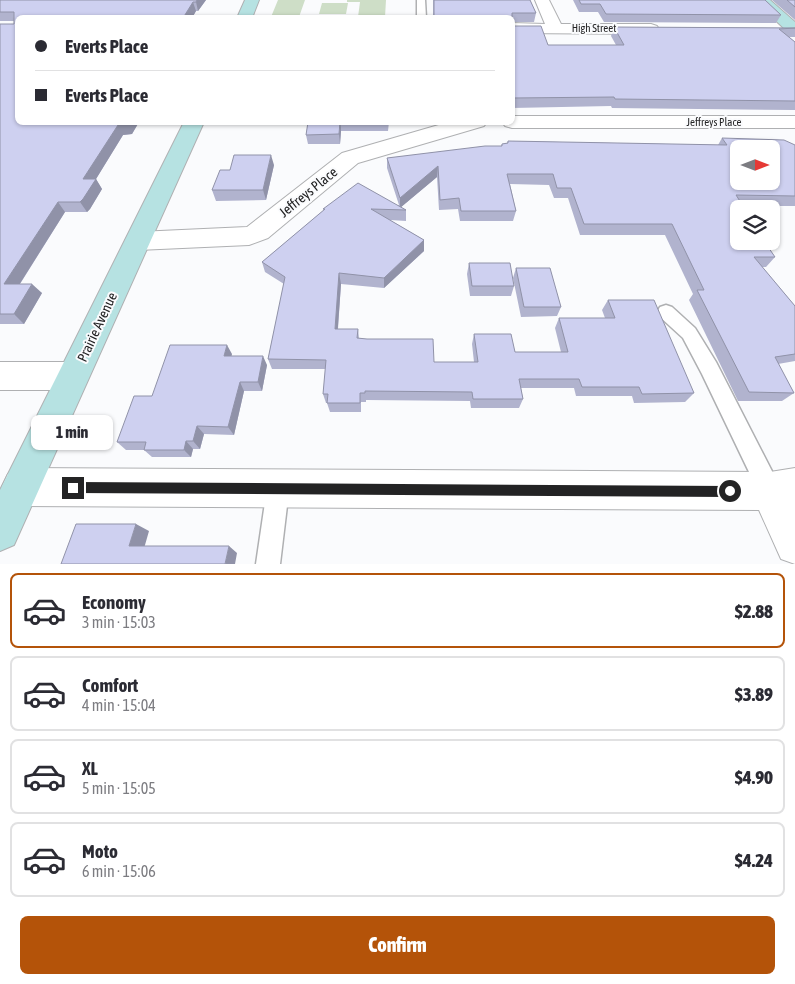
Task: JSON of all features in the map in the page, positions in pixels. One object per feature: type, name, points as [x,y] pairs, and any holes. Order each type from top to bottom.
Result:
[{"type":"main road","points":[[245,15],[252,0]]},
{"type":"main road","points":[[761,0],[795,30]]},
{"type":"main road","name":"Prairie Avenue","points":[[0,531],[193,125]]},
{"type":"street","points":[[542,0],[555,28]]},
{"type":"street","name":"High Street","points":[[515,28],[662,29]]},
{"type":"street","points":[[770,29],[795,30]]},
{"type":"street","name":"Jeffreys Place","points":[[515,122],[795,122]]},
{"type":"street","name":"Jeffreys Place","points":[[138,240],[249,236],[259,232],[350,158],[462,125]]},
{"type":"street","points":[[0,376],[73,376]]},
{"type":"street","points":[[21,487],[782,489],[795,545]]},
{"type":"lane","points":[[421,0],[422,15]]},
{"type":"lane","points":[[666,312],[689,333],[782,489]]},
{"type":"lane","points":[[268,564],[278,489]]},
{"type":"green space","points":[[278,0],[305,0],[300,15],[272,15]]},
{"type":"green space","points":[[347,0],[386,0],[385,15],[358,15],[360,2],[347,2]]},
{"type":"green space","points":[[322,3],[348,3],[346,14],[319,14]]},
{"type":"building","points":[[0,0],[197,0],[193,2],[185,15],[15,15],[15,125],[118,125],[83,179],[96,179],[83,199],[80,202],[58,202],[4,284],[32,284],[14,314],[0,314],[0,24],[14,24],[14,12],[0,12]]},
{"type":"building","points":[[434,0],[530,0],[536,13],[512,13],[512,15],[434,15]]},
{"type":"building","points":[[579,0],[765,0],[781,15],[606,14],[600,4],[581,4]]},
{"type":"building","points":[[787,0],[795,0],[795,7]]},
{"type":"building","points":[[515,26],[541,26],[548,45],[624,45],[614,27],[795,28],[779,29],[795,42],[795,101],[615,99],[614,97],[515,98]]},
{"type":"building","points":[[308,125],[340,125],[339,134],[306,135]]},
{"type":"building","points":[[722,138],[784,140],[795,145],[795,196],[736,195],[739,200],[730,200],[730,250],[770,250],[775,257],[754,257],[795,306],[795,354],[775,357],[794,393],[749,392],[697,290],[704,290],[672,224],[584,224],[571,188],[557,188],[553,174],[507,174],[516,211],[461,211],[459,198],[440,200],[438,166],[400,198],[387,158],[485,146],[502,146],[502,144],[508,143],[508,141],[727,145]]},
{"type":"building","points":[[234,155],[271,155],[263,190],[212,190],[220,170],[230,170]]},
{"type":"building","points":[[358,183],[406,210],[371,209],[424,240],[384,278],[339,273],[335,329],[358,329],[357,338],[433,339],[434,362],[478,362],[474,334],[511,334],[515,352],[568,352],[559,318],[615,318],[608,300],[654,300],[694,393],[642,394],[639,387],[582,387],[579,379],[519,379],[523,399],[473,399],[472,392],[365,391],[365,393],[360,393],[360,403],[327,403],[328,394],[323,394],[326,360],[268,359],[285,277],[262,262],[325,209],[323,209]]},
{"type":"building","points":[[469,263],[510,263],[514,286],[472,286]]},
{"type":"building","points":[[516,268],[550,268],[561,307],[524,307]]},
{"type":"building","points":[[170,345],[227,345],[224,356],[263,356],[258,382],[240,382],[228,427],[197,426],[193,441],[186,441],[184,450],[144,450],[146,442],[117,442],[134,396],[152,396]]},
{"type":"building","points":[[76,524],[136,524],[129,546],[229,546],[225,564],[61,564]]},
{"type":"route","points":[[73,488],[730,491]]}]
